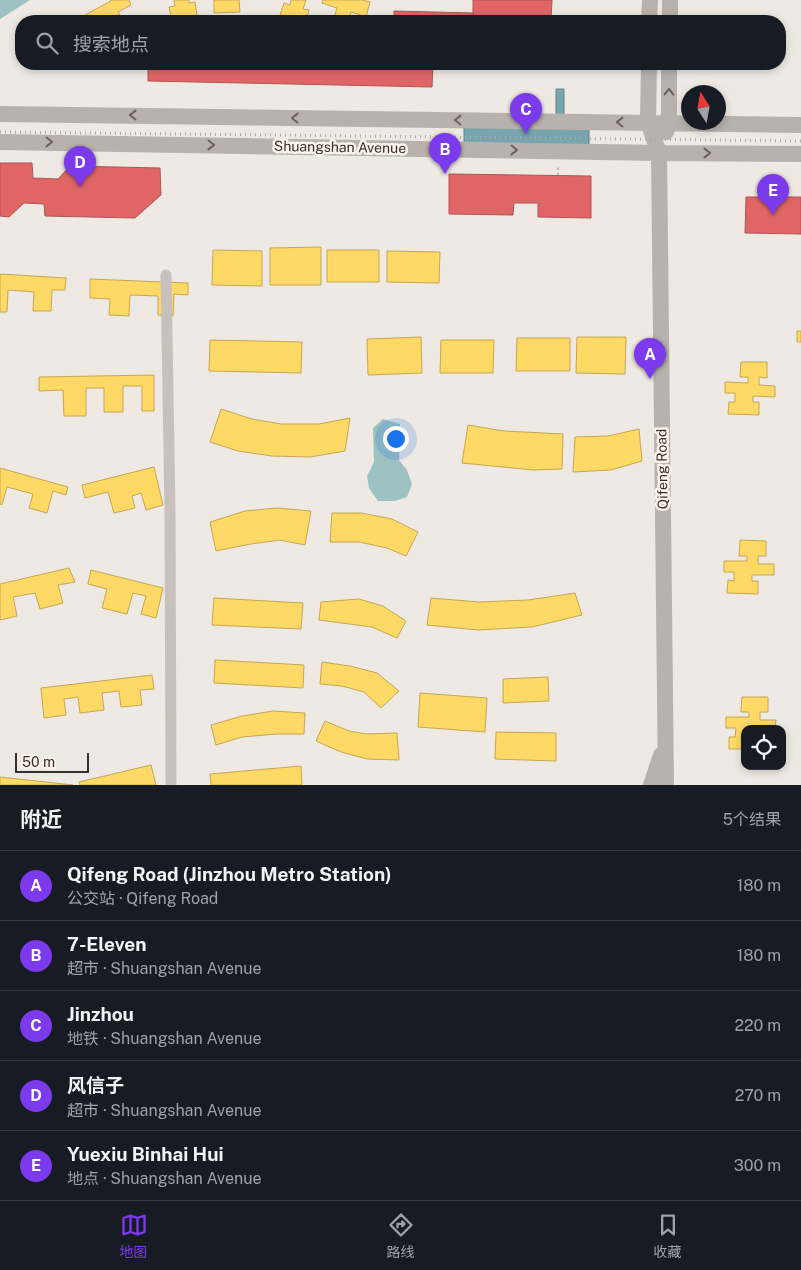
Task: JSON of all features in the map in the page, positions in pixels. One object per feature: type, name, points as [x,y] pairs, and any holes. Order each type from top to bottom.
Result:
[{"type":"street","points":[[649,15],[650,0]]},
{"type":"street","points":[[670,0],[670,15]]},
{"type":"street","points":[[649,70],[648,122],[658,153]]},
{"type":"street","points":[[658,153],[669,123],[670,70]]},
{"type":"street","name":"Shuangshan Avenue","points":[[0,114],[801,125]]},
{"type":"street","name":"Shuangshan Avenue","points":[[0,142],[801,154]]},
{"type":"street","name":"Qifeng Road","points":[[658,153],[666,785]]},
{"type":"street","points":[[166,275],[170,520],[171,785]]},
{"type":"street","points":[[651,785],[666,741]]},
{"type":"water","points":[[0,0],[30,0],[0,19]]},
{"type":"water","points":[[383,419],[400,424],[399,460],[407,470],[412,484],[407,497],[395,501],[378,501],[369,488],[367,476],[374,462],[373,428]]},
{"type":"building: 住宅","points":[[129,0],[131,5],[118,12],[120,15],[85,15],[111,1]]},
{"type":"building: 住宅","points":[[174,0],[189,0],[189,3],[195,2],[197,15],[171,15],[169,7],[175,6]]},
{"type":"building: 住宅","points":[[214,0],[239,0],[240,12],[214,13]]},
{"type":"building: 住宅","points":[[291,0],[306,0],[303,9],[309,10],[308,15],[280,15],[284,3],[290,5]]},
{"type":"building: 住宅","points":[[323,0],[363,0],[370,2],[367,15],[351,12],[350,15],[335,15],[337,8],[322,3]]},
{"type":"building: 住宅","points":[[321,247],[321,285],[270,285],[270,248]]},
{"type":"building: 住宅","points":[[213,250],[262,251],[262,286],[212,285]]},
{"type":"building: 住宅","points":[[327,250],[379,250],[379,282],[327,282]]},
{"type":"building: 住宅","points":[[387,251],[440,252],[439,283],[387,282]]},
{"type":"building: 住宅","points":[[0,274],[66,278],[65,290],[52,290],[51,311],[33,311],[34,292],[8,290],[7,312],[0,312]]},
{"type":"building: 住宅","points":[[90,279],[188,283],[188,295],[174,294],[173,316],[158,315],[158,296],[130,295],[129,316],[109,315],[110,299],[90,298]]},
{"type":"building: 住宅","points":[[797,331],[801,331],[801,342],[797,342]]},
{"type":"building: 住宅","points":[[421,337],[422,373],[368,375],[367,339]]},
{"type":"building: 住宅","points":[[577,337],[626,337],[625,374],[576,373]]},
{"type":"building: 住宅","points":[[517,338],[570,338],[570,371],[516,371]]},
{"type":"building: 住宅","points":[[210,340],[302,342],[301,373],[209,371]]},
{"type":"building: 住宅","points":[[441,340],[494,340],[493,373],[440,373]]},
{"type":"building: 住宅","points":[[741,362],[767,362],[767,378],[759,377],[759,385],[775,386],[775,397],[753,396],[753,402],[759,402],[759,415],[728,414],[729,402],[735,402],[735,393],[725,393],[725,382],[748,383],[748,377],[740,377]]},
{"type":"building: 住宅","points":[[154,375],[154,411],[142,411],[142,386],[123,386],[123,412],[104,412],[104,388],[86,388],[86,416],[64,416],[63,390],[39,391],[39,377]]},
{"type":"building: 住宅","points":[[221,409],[252,419],[281,424],[319,424],[350,418],[345,451],[310,457],[272,456],[238,451],[210,442]]},
{"type":"building: 住宅","points":[[468,425],[504,431],[563,434],[562,469],[533,470],[462,463]]},
{"type":"building: 住宅","points":[[639,429],[642,461],[611,470],[573,472],[575,437],[608,436]]},
{"type":"building: 住宅","points":[[154,467],[163,505],[146,510],[141,493],[132,496],[135,508],[114,513],[108,492],[85,498],[82,485]]},
{"type":"building: 住宅","points":[[0,468],[68,487],[66,495],[53,491],[47,513],[29,508],[33,494],[7,487],[2,505],[0,504]]},
{"type":"building: 住宅","points":[[277,508],[311,511],[305,545],[280,540],[216,551],[210,522],[245,511]]},
{"type":"building: 住宅","points":[[332,513],[361,513],[392,519],[418,532],[406,556],[387,548],[359,542],[330,542]]},
{"type":"building: 住宅","points":[[740,540],[766,541],[766,556],[758,556],[758,564],[774,564],[774,575],[752,575],[752,581],[758,581],[758,594],[727,593],[728,580],[734,581],[734,572],[724,572],[724,561],[747,561],[747,556],[739,556]]},
{"type":"building: 住宅","points":[[69,568],[75,582],[58,585],[63,603],[40,609],[35,593],[13,597],[17,616],[0,620],[0,584]]},
{"type":"building: 住宅","points":[[91,570],[163,588],[156,618],[141,614],[146,596],[133,593],[127,614],[102,608],[107,589],[88,584]]},
{"type":"building: 住宅","points":[[575,593],[582,615],[532,627],[478,630],[427,625],[431,598],[479,602],[528,600]]},
{"type":"building: 住宅","points":[[214,598],[303,603],[301,629],[212,625]]},
{"type":"building: 住宅","points":[[359,599],[383,606],[406,621],[397,638],[372,627],[319,620],[321,602]]},
{"type":"building: 住宅","points":[[215,660],[304,665],[303,688],[214,683]]},
{"type":"building: 住宅","points":[[322,662],[350,666],[377,673],[399,691],[381,708],[364,692],[342,686],[320,684]]},
{"type":"building: 住宅","points":[[152,675],[154,689],[140,690],[142,705],[121,707],[119,691],[102,693],[104,710],[80,713],[78,697],[64,699],[66,715],[44,718],[41,688]]},
{"type":"building: 住宅","points":[[548,677],[549,701],[503,703],[503,679]]},
{"type":"building: 住宅","points":[[420,693],[487,698],[485,732],[418,727]]},
{"type":"building: 住宅","points":[[742,697],[768,697],[768,712],[760,712],[760,720],[776,720],[775,725],[741,725],[741,749],[729,749],[729,737],[735,737],[736,728],[726,728],[726,717],[749,717],[749,712],[741,712]]},
{"type":"building: 住宅","points":[[273,711],[305,713],[304,734],[242,737],[216,745],[211,725],[242,716]]},
{"type":"building: 住宅","points":[[325,721],[349,731],[366,734],[397,733],[399,760],[367,759],[341,752],[316,741]]},
{"type":"building: 住宅","points":[[496,732],[556,733],[556,761],[495,759]]},
{"type":"building: 住宅","points":[[151,765],[156,785],[80,785],[79,782]]},
{"type":"building: 住宅","points":[[301,766],[302,785],[211,785],[210,774]]},
{"type":"building: 住宅","points":[[0,777],[73,785],[0,785]]},
{"type":"building: 商业","points":[[473,0],[552,0],[551,15],[473,15]]},
{"type":"building: 商业","points":[[394,11],[473,13],[473,15],[394,15]]},
{"type":"building: 商业","points":[[148,70],[433,70],[432,87],[148,81]]},
{"type":"building: 商业","points":[[0,163],[32,163],[33,178],[58,179],[70,166],[160,168],[161,195],[135,218],[45,216],[44,204],[24,203],[9,217],[0,216]]},
{"type":"building: 商业","points":[[449,174],[591,176],[591,218],[538,217],[538,203],[514,203],[513,215],[449,214]]},
{"type":"building: 商业","points":[[746,197],[801,197],[801,234],[745,233]]},
{"type":"building: 公共","points":[[556,89],[564,89],[564,121],[589,121],[589,149],[464,147],[464,119],[556,121]]},
{"type":"railway","points":[[0,132],[801,141]]},
{"type":"place","name":"Jinzhou","points":[[526,134]]},
{"type":"place","name":"7-Eleven","points":[[445,174]]},
{"type":"place","name":"风信子","points":[[80,187]]},
{"type":"place","name":"Yuexiu Binhai Hui","points":[[773,215]]},
{"type":"place","name":"Qifeng Road (Jinzhou Metro Station)","points":[[650,379]]}]
